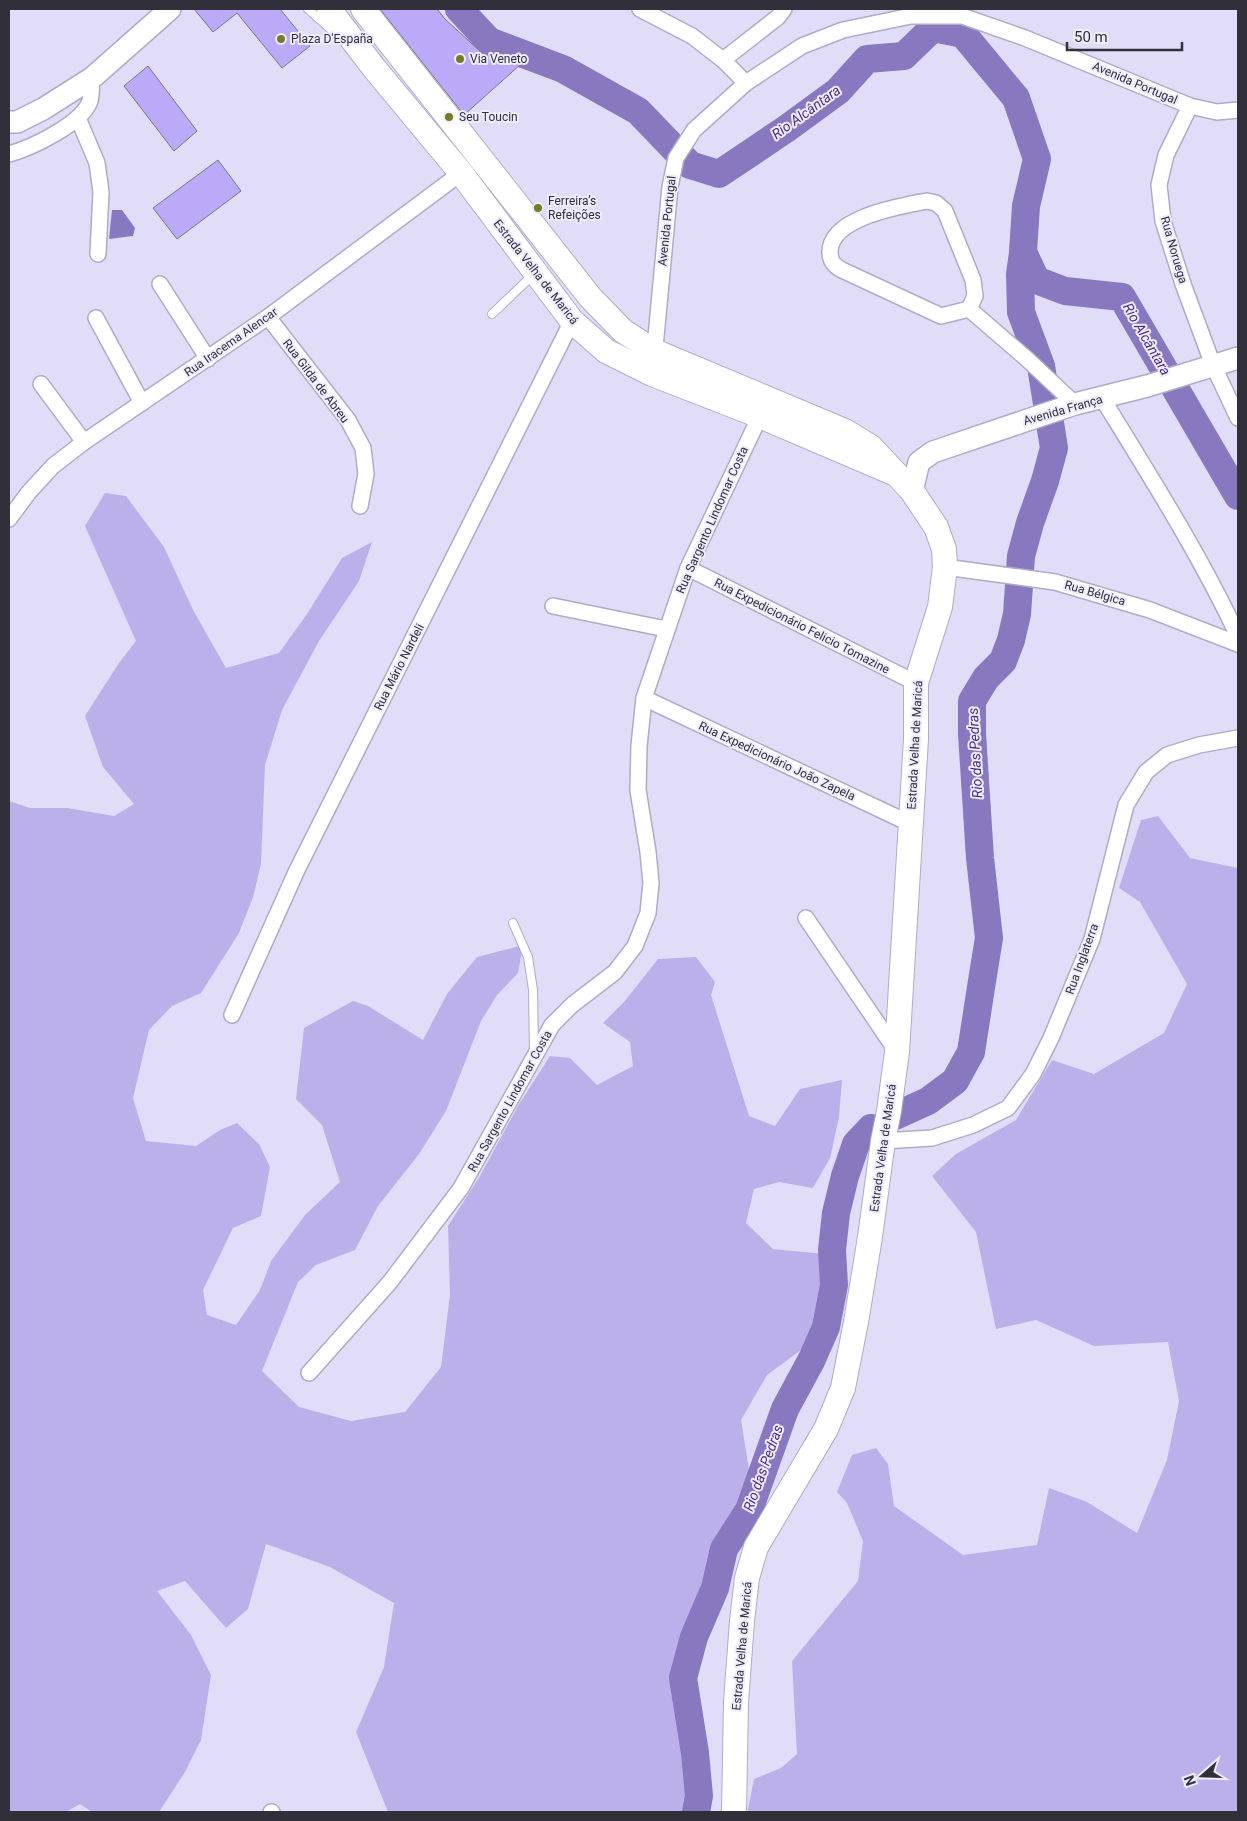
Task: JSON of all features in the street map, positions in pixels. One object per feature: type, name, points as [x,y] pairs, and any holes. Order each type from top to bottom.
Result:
[{"type":"main road","name":"Estrada Velha de Maricá","points":[[329,9],[374,68],[461,173],[572,321],[606,351],[653,363],[860,439],[872,447],[905,484],[936,527],[944,549],[945,567],[940,607],[916,683],[916,739],[897,1052],[870,1237],[843,1388],[826,1429],[756,1547],[747,1578],[736,1702],[734,1812]]},
{"type":"main road","name":"Estrada Velha de Maricá","points":[[363,9],[590,297],[653,363],[905,484]]},
{"type":"street","points":[[9,122],[17,122],[43,109],[92,78],[170,9]]},
{"type":"street","points":[[640,9],[692,36],[723,60],[746,84]]},
{"type":"street","points":[[723,60],[778,17],[784,9]]},
{"type":"street","name":"Avenida Portugal","points":[[653,363],[670,187],[676,158],[694,130],[746,84],[802,46],[843,30],[911,16],[962,16],[1025,38],[1190,106],[1217,112],[1238,110]]},
{"type":"street","points":[[9,154],[41,142],[78,118],[90,102],[92,78]]},
{"type":"street","name":"Rua Noruega","points":[[1190,106],[1166,155],[1159,186],[1163,221],[1183,284],[1213,365],[1238,418]]},
{"type":"street","points":[[78,118],[97,163],[101,192],[98,254]]},
{"type":"street","name":"Rua Iracema Alencar","points":[[9,518],[28,492],[53,466],[84,442],[268,318],[461,173]]},
{"type":"street","points":[[927,201],[936,203],[945,211],[973,280],[975,296],[968,309],[940,316],[835,266],[831,259],[830,249],[837,236],[848,225],[859,219],[895,207],[927,201]]},
{"type":"street","points":[[160,284],[208,359]]},
{"type":"street","points":[[968,309],[1027,359],[1075,404]]},
{"type":"street","points":[[96,318],[142,403]]},
{"type":"street","name":"Rua Gilda de Abreu","points":[[268,318],[348,420],[363,448],[366,474],[360,506]]},
{"type":"street","name":"Rua Mário Nardeli","points":[[232,1015],[298,870],[572,321]]},
{"type":"street","name":"Avenida França","points":[[905,484],[919,462],[933,452],[1075,404],[1146,386],[1238,358]]},
{"type":"street","points":[[41,384],[84,442]]},
{"type":"street","points":[[1102,398],[1209,576],[1238,636]]},
{"type":"street","name":"Rua Sargento Lindomar Costa","points":[[309,1374],[390,1282],[461,1188],[552,1025],[572,1005],[616,972],[635,946],[648,913],[651,883],[638,790],[639,746],[644,698],[688,568],[760,416]]},
{"type":"street","name":"Rua Bélgica","points":[[945,567],[1055,582],[1150,610],[1238,644]]},
{"type":"street","name":"Rua Expedicionário Felicio Tomazine","points":[[688,568],[916,683]]},
{"type":"street","points":[[552,606],[666,629]]},
{"type":"street","name":"Rua Expedicionário João Zapela","points":[[644,698],[911,824]]},
{"type":"street","name":"Rua Inglaterra","points":[[883,1141],[932,1138],[973,1125],[1008,1108],[1033,1074],[1051,1038],[1092,939],[1126,805],[1146,772],[1167,755],[1198,745],[1238,738]]},
{"type":"street","points":[[806,918],[897,1052]]},
{"type":"lane","points":[[308,9],[374,68]]},
{"type":"lane","points":[[492,314],[535,273]]},
{"type":"lane","points":[[513,923],[528,957],[533,990],[534,1057]]},
{"type":"shaded area","points":[[112,210],[122,210],[135,228],[133,236],[109,239]]},
{"type":"shaded area","points":[[105,493],[126,496],[164,547],[193,610],[226,668],[279,653],[307,614],[342,558],[372,542],[359,581],[319,641],[282,710],[265,765],[261,864],[253,897],[239,933],[201,993],[172,1006],[149,1030],[133,1098],[146,1141],[196,1146],[220,1130],[237,1123],[259,1144],[270,1167],[261,1216],[233,1228],[203,1290],[207,1315],[236,1325],[260,1290],[271,1261],[305,1215],[340,1182],[322,1125],[296,1099],[304,1028],[353,1001],[368,1006],[423,1040],[447,994],[477,957],[523,945],[518,973],[497,995],[481,1021],[446,1111],[419,1154],[378,1206],[355,1250],[316,1265],[298,1282],[262,1371],[299,1407],[351,1421],[405,1412],[441,1367],[450,1295],[448,1226],[480,1176],[518,1106],[550,1056],[570,1058],[597,1085],[633,1066],[630,1042],[603,1023],[624,1002],[658,959],[696,957],[715,982],[711,995],[749,1116],[775,1126],[800,1089],[842,1080],[839,1117],[830,1158],[813,1188],[779,1182],[754,1189],[746,1223],[773,1249],[824,1254],[822,1301],[805,1347],[767,1375],[741,1420],[750,1476],[703,1580],[678,1653],[695,1753],[699,1796],[696,1812],[388,1812],[356,1732],[384,1667],[394,1603],[330,1567],[266,1544],[248,1609],[226,1628],[185,1581],[157,1591],[191,1635],[211,1675],[201,1740],[185,1772],[159,1812],[92,1812],[80,1804],[66,1812],[9,1812],[9,801],[30,808],[67,808],[114,816],[134,804],[103,767],[85,716],[119,663],[136,641],[85,526]]},
{"type":"shaded area","points":[[1158,816],[1190,858],[1238,868],[1238,1812],[749,1812],[754,1779],[781,1768],[797,1754],[792,1661],[858,1581],[863,1541],[847,1503],[837,1492],[852,1455],[876,1448],[888,1464],[894,1506],[963,1555],[1037,1545],[1049,1488],[1087,1502],[1137,1533],[1167,1460],[1179,1401],[1168,1342],[1094,1346],[1036,1320],[996,1329],[976,1232],[932,1176],[956,1154],[1016,1120],[1052,1060],[1094,1074],[1164,1033],[1187,984],[1140,902],[1119,888],[1141,820]]},
{"type":"building","name":"Plaza D'España","points":[[194,9],[280,9],[310,46],[282,68],[237,13],[213,32]]},
{"type":"building","name":"Via Veneto","points":[[380,9],[437,9],[445,19],[483,54],[521,64],[464,115]]},
{"type":"building","points":[[148,66],[197,131],[174,151],[124,86]]},
{"type":"building","points":[[218,160],[241,191],[177,239],[153,208]]},
{"type":"waterway","name":"Rio Alcântara","points":[[459,9],[489,41],[563,69],[638,111],[690,165],[719,174],[838,91],[867,59],[904,56],[933,28],[963,34],[1016,98],[1037,159],[1026,206],[1023,252],[1036,280],[1065,291],[1122,297],[1238,496]]},
{"type":"waterway","name":"Rio das Pedras","points":[[895,1116],[928,1101],[955,1081],[971,1052],[989,938],[980,858],[972,734],[972,701],[986,678],[1003,661],[1011,640],[1017,614],[1021,556],[1054,448],[1041,366],[1021,312],[1020,274],[1023,253]]},
{"type":"waterway","name":"Rio das Pedras","points":[[696,1812],[699,1796],[695,1753],[683,1678],[694,1637],[715,1588],[724,1549],[749,1510],[785,1409],[812,1359],[826,1327],[834,1285],[832,1250],[836,1213],[845,1176],[856,1144],[871,1128]]},
{"type":"place","name":"Plaza D'España","points":[[281,39]]},
{"type":"place","name":"Via Veneto","points":[[460,59]]},
{"type":"place","name":"Seu Toucin","points":[[449,117]]},
{"type":"place","name":"Ferreira’s Refeições","points":[[538,208]]}]
